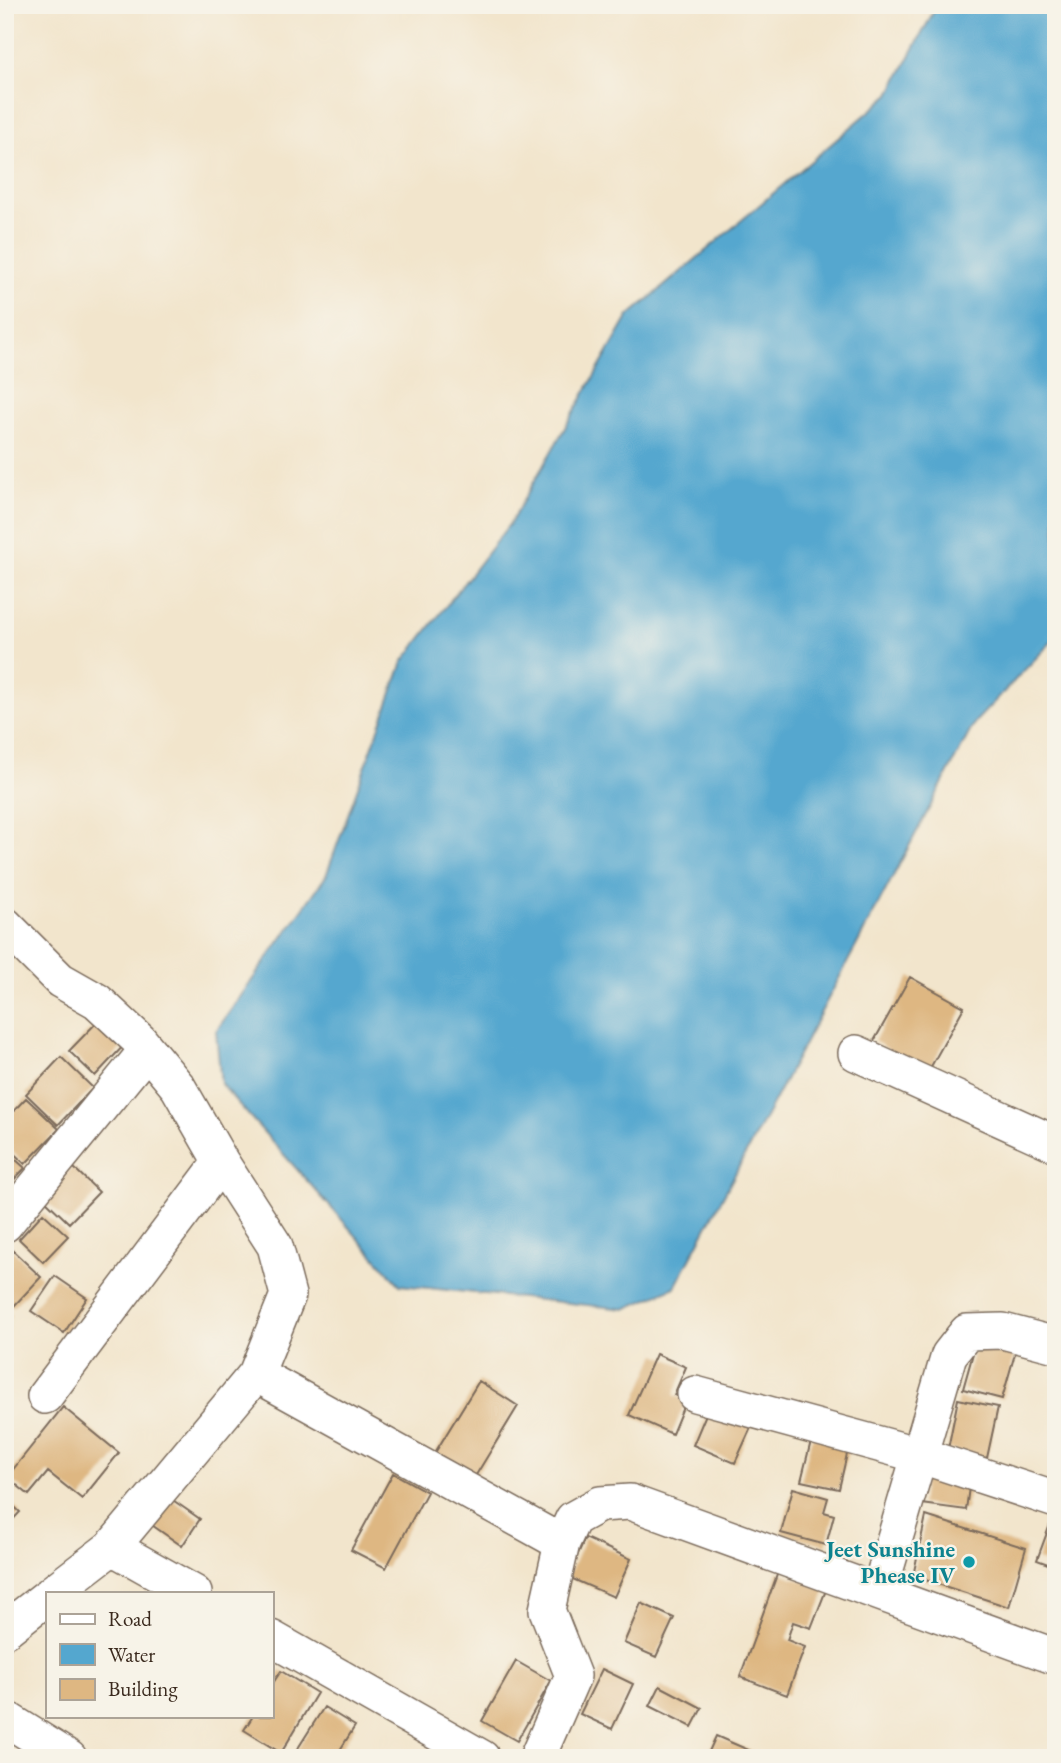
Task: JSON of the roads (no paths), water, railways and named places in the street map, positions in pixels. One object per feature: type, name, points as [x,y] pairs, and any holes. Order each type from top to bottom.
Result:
[{"type":"street","points":[[7,932],[60,980],[97,1001],[147,1050],[178,1087],[220,1162],[275,1246],[288,1295],[256,1374],[112,1546],[53,1592]]},
{"type":"street","points":[[5,1224],[147,1050]]},
{"type":"street","points":[[856,1053],[1056,1144]]},
{"type":"street","points":[[45,1396],[220,1162]]},
{"type":"street","points":[[879,1592],[949,1355],[967,1332],[1003,1331],[1056,1345]]},
{"type":"street","points":[[256,1374],[562,1543]]},
{"type":"street","points":[[695,1394],[919,1455],[1056,1500]]},
{"type":"street","points":[[537,1758],[573,1676],[547,1610],[562,1543],[573,1519],[600,1504],[630,1502],[1056,1657]]},
{"type":"street","points":[[112,1546],[192,1592]]},
{"type":"street","points":[[5,1630],[46,1598]]},
{"type":"street","points":[[273,1638],[482,1758]]},
{"type":"street","points":[[5,1718],[69,1758]]},
{"type":"water","points":[[937,5],[1056,5],[1056,637],[975,722],[675,1287],[625,1309],[400,1285],[221,1084],[216,1031],[326,876],[403,662],[511,522],[629,316],[890,94]]},
{"type":"place","name":"Jeet Sunshine Phease IV","points":[[969,1562]]}]
